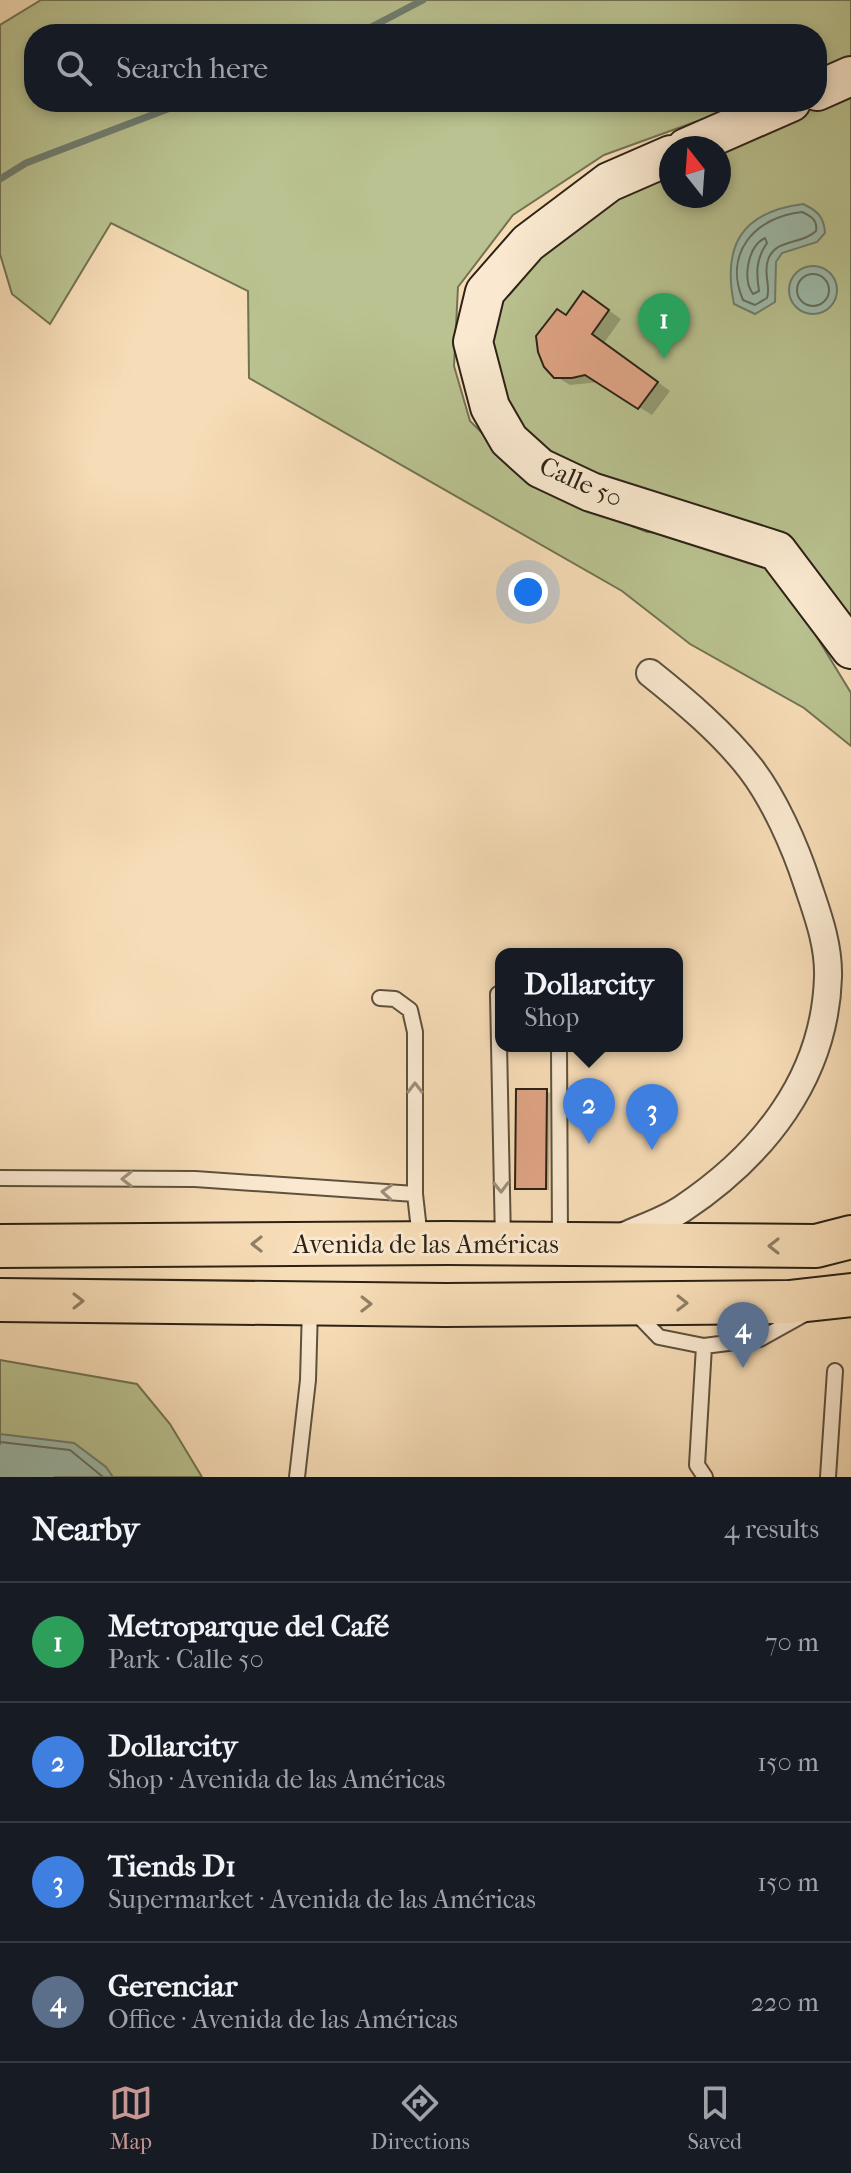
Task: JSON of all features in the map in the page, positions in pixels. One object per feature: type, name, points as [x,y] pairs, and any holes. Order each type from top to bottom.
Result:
[{"type":"main road","name":"Avenida de las Américas","points":[[0,1246],[607,1244],[689,1228],[816,1246],[851,1237]]},
{"type":"main road","points":[[0,1300],[445,1305],[775,1302],[842,1297]]},
{"type":"street","points":[[827,87],[851,76]]},
{"type":"street","points":[[713,136],[768,112]]},
{"type":"street","name":"Calle 50","points":[[659,160],[609,182],[528,243],[485,292],[473,342],[490,407],[509,440],[540,468],[591,492],[777,551],[851,649]]},
{"type":"street","points":[[650,673],[720,735],[752,770],[795,846],[822,927],[828,975],[822,1023],[806,1075],[778,1122],[730,1172],[689,1228]]},
{"type":"lane","points":[[380,998],[395,999],[410,1010],[415,1032],[415,1194],[421,1244]]},
{"type":"lane","points":[[502,1052],[508,1129],[503,1244]]},
{"type":"lane","points":[[558,1052],[552,1130],[560,1244]]},
{"type":"lane","points":[[0,1178],[195,1179],[415,1194]]},
{"type":"lane","points":[[625,1302],[659,1337],[704,1346],[760,1339],[842,1297]]},
{"type":"lane","points":[[297,1477],[308,1380],[310,1303]]},
{"type":"lane","points":[[704,1346],[697,1465],[705,1477]]},
{"type":"lane","points":[[828,1477],[835,1371]]},
{"type":"green space","points":[[41,0],[851,0],[851,63],[827,73],[827,24],[24,24],[24,112],[722,112],[604,155],[513,215],[458,287],[454,366],[470,421],[515,466],[551,494],[647,532],[699,534],[778,573],[851,693],[851,746],[804,708],[690,644],[622,591],[249,378],[248,291],[111,223],[50,324],[12,294],[0,254],[0,25]]},
{"type":"green space","points":[[851,76],[851,649],[777,551],[591,492],[490,407],[485,292],[659,164],[659,208],[731,208],[731,141],[785,112],[827,112],[827,89]]},
{"type":"green space","points":[[0,1360],[137,1384],[170,1424],[202,1477],[0,1477]]},
{"type":"water","points":[[803,204],[819,215],[825,233],[817,242],[782,253],[776,262],[775,302],[755,314],[734,304],[731,265],[741,235],[765,215]]},
{"type":"water","points":[[813,266],[830,273],[837,290],[830,307],[813,314],[796,307],[789,290],[796,273]]},
{"type":"water","points":[[0,1434],[74,1443],[106,1467],[113,1477],[32,1477],[0,1467]]},
{"type":"building","points":[[583,291],[609,310],[592,334],[658,382],[638,409],[585,375],[554,378],[544,367],[536,336],[557,309],[566,315]]},
{"type":"building","points":[[516,1089],[547,1089],[546,1189],[515,1189]]},
{"type":"waterway","points":[[377,24],[423,0]]},
{"type":"waterway","points":[[0,179],[26,163],[160,112]]},
{"type":"waterway","points":[[0,1467],[32,1477]]},
{"type":"place","name":"Metroparque del Café","points":[[664,359]]},
{"type":"place","name":"Dollarcity","points":[[589,1144]]},
{"type":"place","name":"Tiends D1","points":[[652,1150]]},
{"type":"place","name":"Gerenciar","points":[[743,1368]]}]
